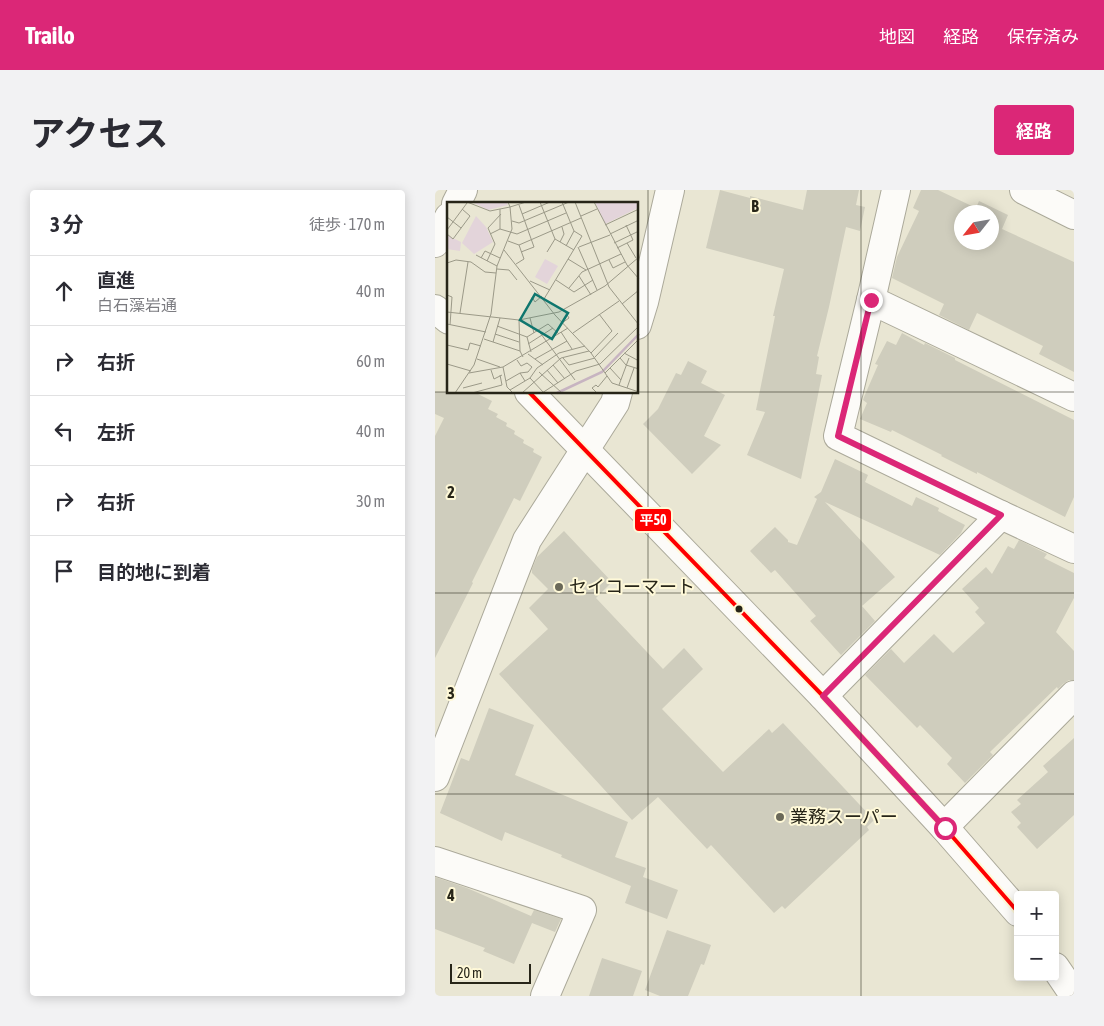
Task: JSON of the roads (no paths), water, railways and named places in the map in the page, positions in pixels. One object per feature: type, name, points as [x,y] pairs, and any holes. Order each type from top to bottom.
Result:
[{"type":"street","points":[[456,202],[463,190]]},
{"type":"street","points":[[639,318],[670,190]]},
{"type":"street","points":[[896,190],[838,436],[1001,515],[1073,546]]},
{"type":"street","points":[[1024,190],[1074,214]]},
{"type":"street","points":[[435,243],[447,221]]},
{"type":"street","points":[[871,300],[1074,397]]},
{"type":"street","points":[[435,309],[447,318]]},
{"type":"street","points":[[531,394],[823,696],[945,828],[1014,907]]},
{"type":"street","points":[[435,775],[527,540],[615,403],[617,394]]},
{"type":"street","points":[[823,696],[1001,515]]},
{"type":"street","points":[[945,828],[1074,695]]},
{"type":"street","points":[[435,861],[582,910],[545,996]]},
{"type":"street","points":[[1059,973],[1074,995]]},
{"type":"place","name":"セイコーマート","points":[[559,587]]},
{"type":"place","name":"業務スーパー","points":[[780,817]]}]
